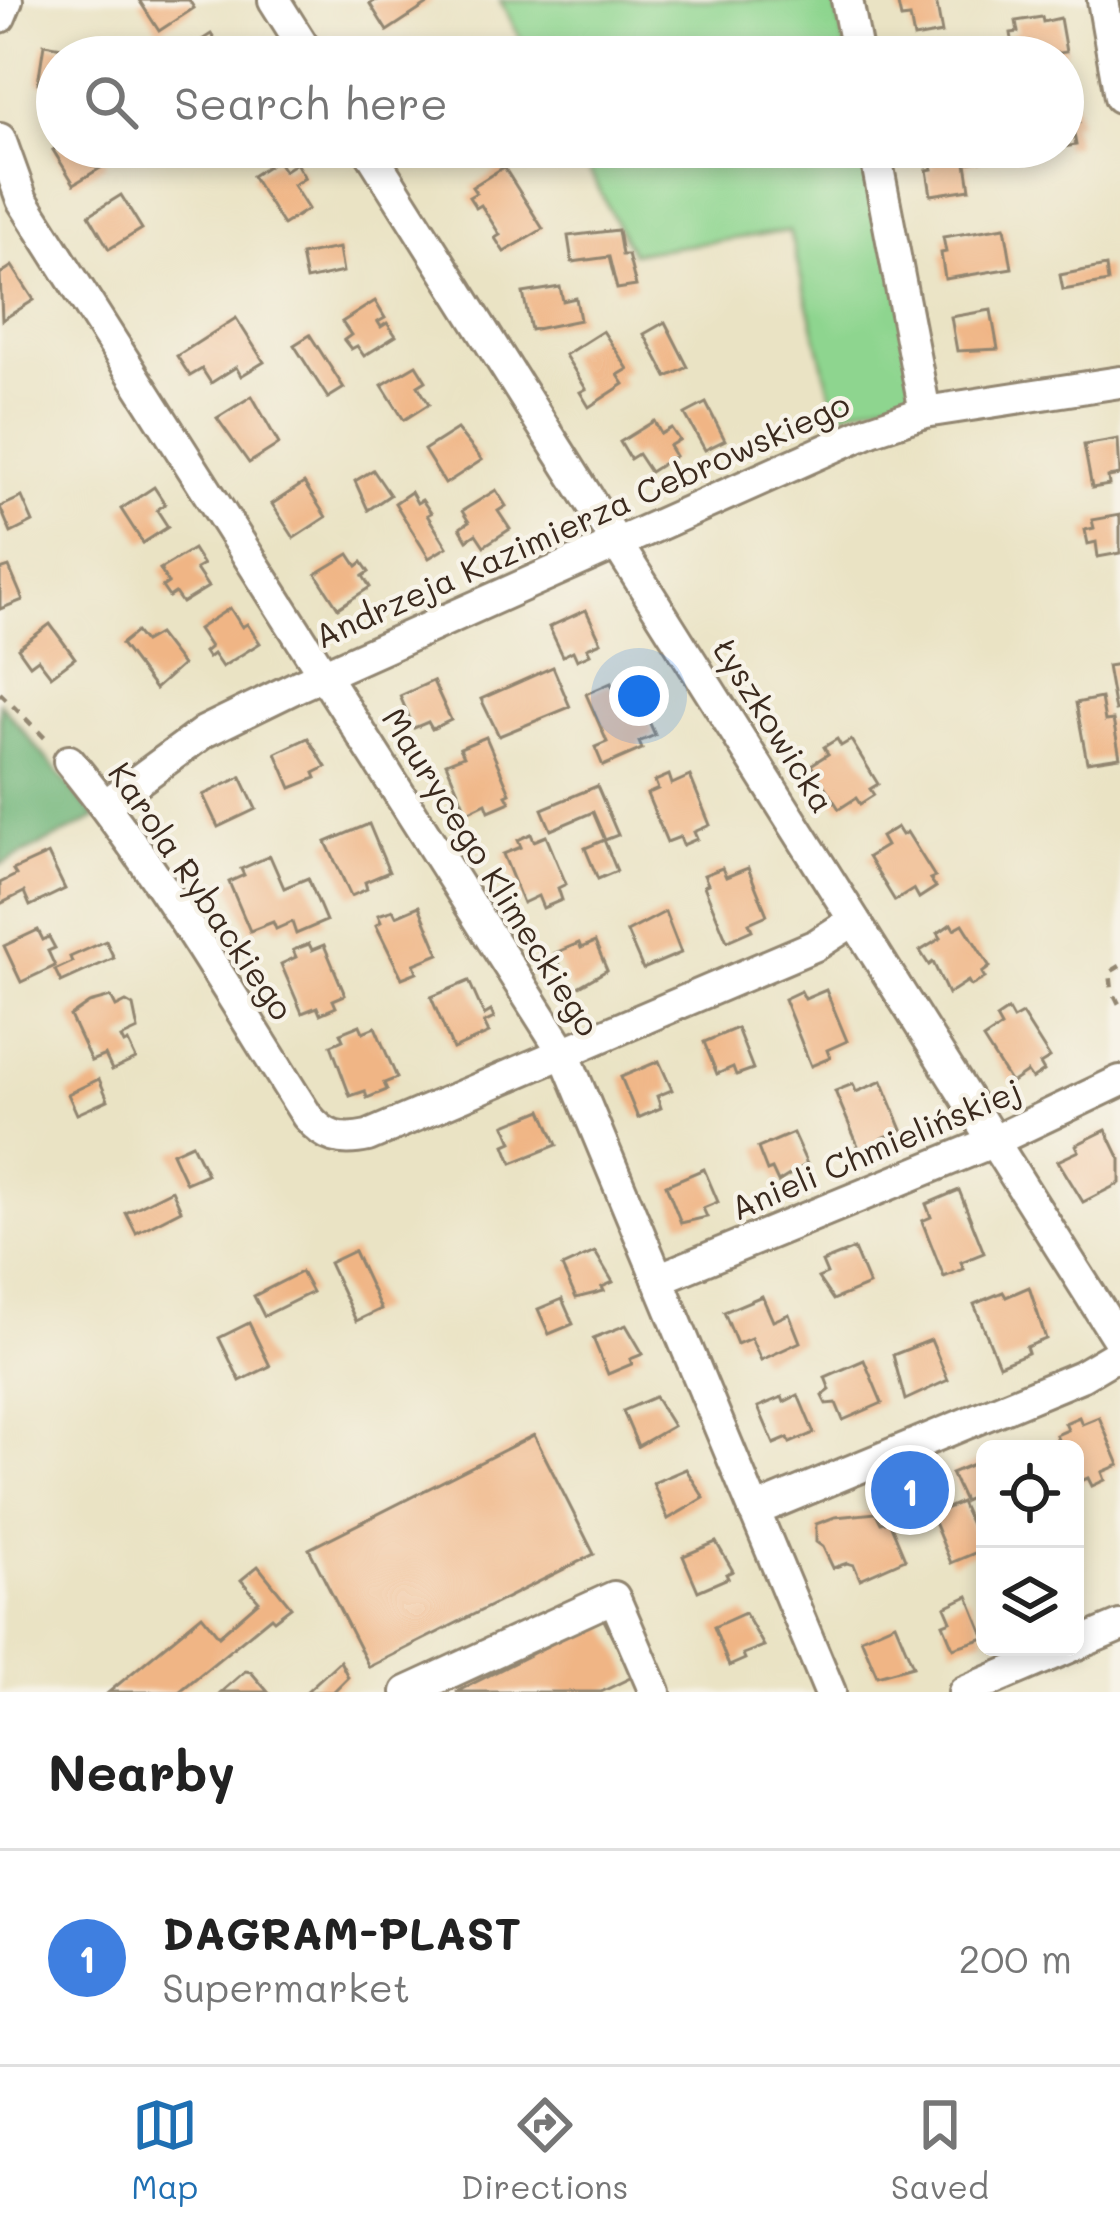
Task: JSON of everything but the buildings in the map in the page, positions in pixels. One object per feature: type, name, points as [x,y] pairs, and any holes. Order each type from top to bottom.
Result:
[{"type":"street","points":[[0,17],[8,0]]},
{"type":"street","points":[[274,0],[297,36]]},
{"type":"street","points":[[847,0],[854,36]]},
{"type":"street","points":[[1103,0],[1120,97]]},
{"type":"street","name":"Maurycego Klimeckiego","points":[[0,139],[22,200],[564,1053],[830,1692]]},
{"type":"street","name":"Łyszkowicka","points":[[380,168],[1120,1342]]},
{"type":"street","points":[[878,168],[925,412]]},
{"type":"street","name":"Andrzeja Kazimierza Cebrowskiego","points":[[105,805],[204,732],[616,540],[871,430],[925,412],[1120,382]]},
{"type":"street","name":"Karola Rybackiego","points":[[69,761],[105,805],[307,1116],[331,1137],[368,1136],[564,1053]]},
{"type":"street","points":[[564,1053],[816,945],[853,921]]},
{"type":"street","name":"Anieli Chmielińskiej","points":[[658,1279],[992,1142],[1120,1081]]},
{"type":"street","points":[[754,1510],[1081,1376],[1120,1353]]},
{"type":"street","points":[[407,1692],[614,1597],[655,1692]]},
{"type":"street","points":[[1084,1641],[1120,1626]]},
{"type":"street","points":[[964,1692],[1049,1656]]},
{"type":"path","name":"Karola Rybackiego","points":[[0,693],[69,761]]},
{"type":"path","points":[[1120,966],[1111,972],[1120,1006]]},
{"type":"green space","points":[[500,0],[835,0],[843,36],[519,36]]},
{"type":"green space","points":[[588,168],[873,168],[922,391],[836,414],[789,231],[632,253]]},
{"type":"green space","points":[[0,703],[96,818],[0,865]]},
{"type":"place","name":"DAGRAM-PLAST","points":[[910,1490]]}]
